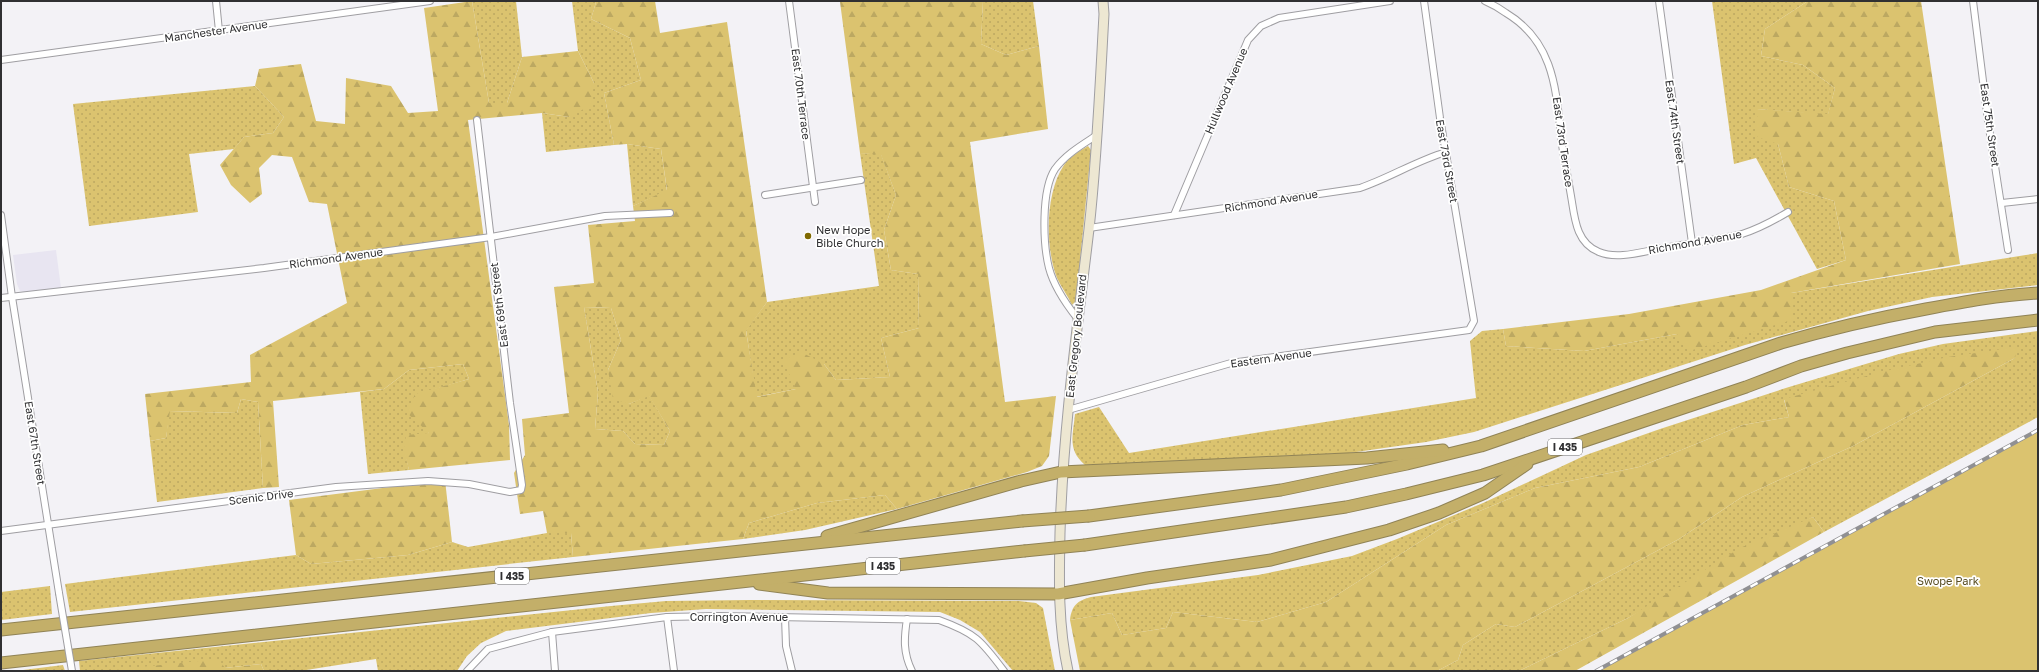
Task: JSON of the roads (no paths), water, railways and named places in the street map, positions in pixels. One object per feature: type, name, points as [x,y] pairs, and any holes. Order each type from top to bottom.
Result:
[{"type":"highway","name":"I 435","points":[[1,630],[800,544],[1022,521],[1089,516],[1280,490],[1331,481],[1481,446],[1781,343],[1825,330],[1946,305],[2011,295],[2038,293]]},
{"type":"highway","name":"I 435","points":[[1,663],[743,581],[1085,545],[1346,507],[1483,475],[1746,387],[1801,366],[1847,352],[1935,332],[2038,320]]},
{"type":"highway","points":[[800,544],[1021,481],[1062,472],[1367,458],[1481,446]]},
{"type":"highway","points":[[743,581],[828,593],[1058,594],[1147,578],[1271,560],[1389,530],[1439,513],[1485,493],[1535,457]]},
{"type":"main road","name":"East Gregory Boulevard","points":[[1068,671],[1060,627],[1058,594],[1062,472],[1077,318],[1089,228],[1097,135],[1104,14],[1102,1]]},
{"type":"street","points":[[216,1],[220,31]]},
{"type":"street","name":"Manchester Avenue","points":[[1,60],[430,1]]},
{"type":"street","name":"East 70th Terrace","points":[[789,1],[815,202]]},
{"type":"street","name":"Hullwood Avenue","points":[[1174,215],[1248,40],[1261,26],[1279,18],[1390,1]]},
{"type":"street","name":"East 73rd Street","points":[[1424,1],[1440,118],[1474,321]]},
{"type":"street","name":"East 73rd Terrace","points":[[1485,1],[1517,19],[1528,30],[1543,52],[1550,66],[1556,85],[1563,151],[1576,225],[1581,238],[1597,252]]},
{"type":"street","name":"East 74th Street","points":[[1659,1],[1692,243]]},
{"type":"street","name":"East 75th Street","points":[[1974,1],[1988,121],[2002,203],[2008,250]]},
{"type":"street","name":"East 69th Street","points":[[477,120],[510,402],[522,485],[521,490]]},
{"type":"street","points":[[1077,318],[1066,304],[1049,268],[1045,204],[1054,170],[1071,152],[1097,135]]},
{"type":"street","name":"Richmond Avenue","points":[[1089,228],[1360,188],[1383,180],[1423,159],[1446,152]]},
{"type":"street","points":[[765,195],[861,180]]},
{"type":"street","points":[[2002,203],[2038,198]]},
{"type":"street","name":"Richmond Avenue","points":[[1597,252],[1616,256],[1742,234],[1766,225],[1788,212]]},
{"type":"street","name":"Richmond Avenue","points":[[1,298],[264,268],[491,236],[605,216],[670,214]]},
{"type":"street","name":"East 67th Street","points":[[1,215],[12,297],[72,671]]},
{"type":"street","name":"Eastern Avenue","points":[[1068,410],[1231,363],[1469,330],[1474,321]]},
{"type":"street","name":"Scenic Drive","points":[[1,531],[336,487],[428,481],[469,484],[510,492],[521,490]]},
{"type":"street","name":"Corrington Avenue","points":[[467,671],[488,649],[552,632],[667,617],[718,616],[939,620],[963,629],[986,647],[1004,671]]},
{"type":"street","points":[[667,617],[674,671]]},
{"type":"street","points":[[785,617],[786,646],[792,671]]},
{"type":"street","points":[[907,619],[904,647],[908,664],[912,671]]},
{"type":"street","points":[[552,632],[555,671]]},
{"type":"railway","points":[[1596,671],[2038,430]]},
{"type":"place","name":"New Hope Bible Church","points":[[808,236]]},
{"type":"park label","name":"Swope Park","points":[[1948,581]]}]
